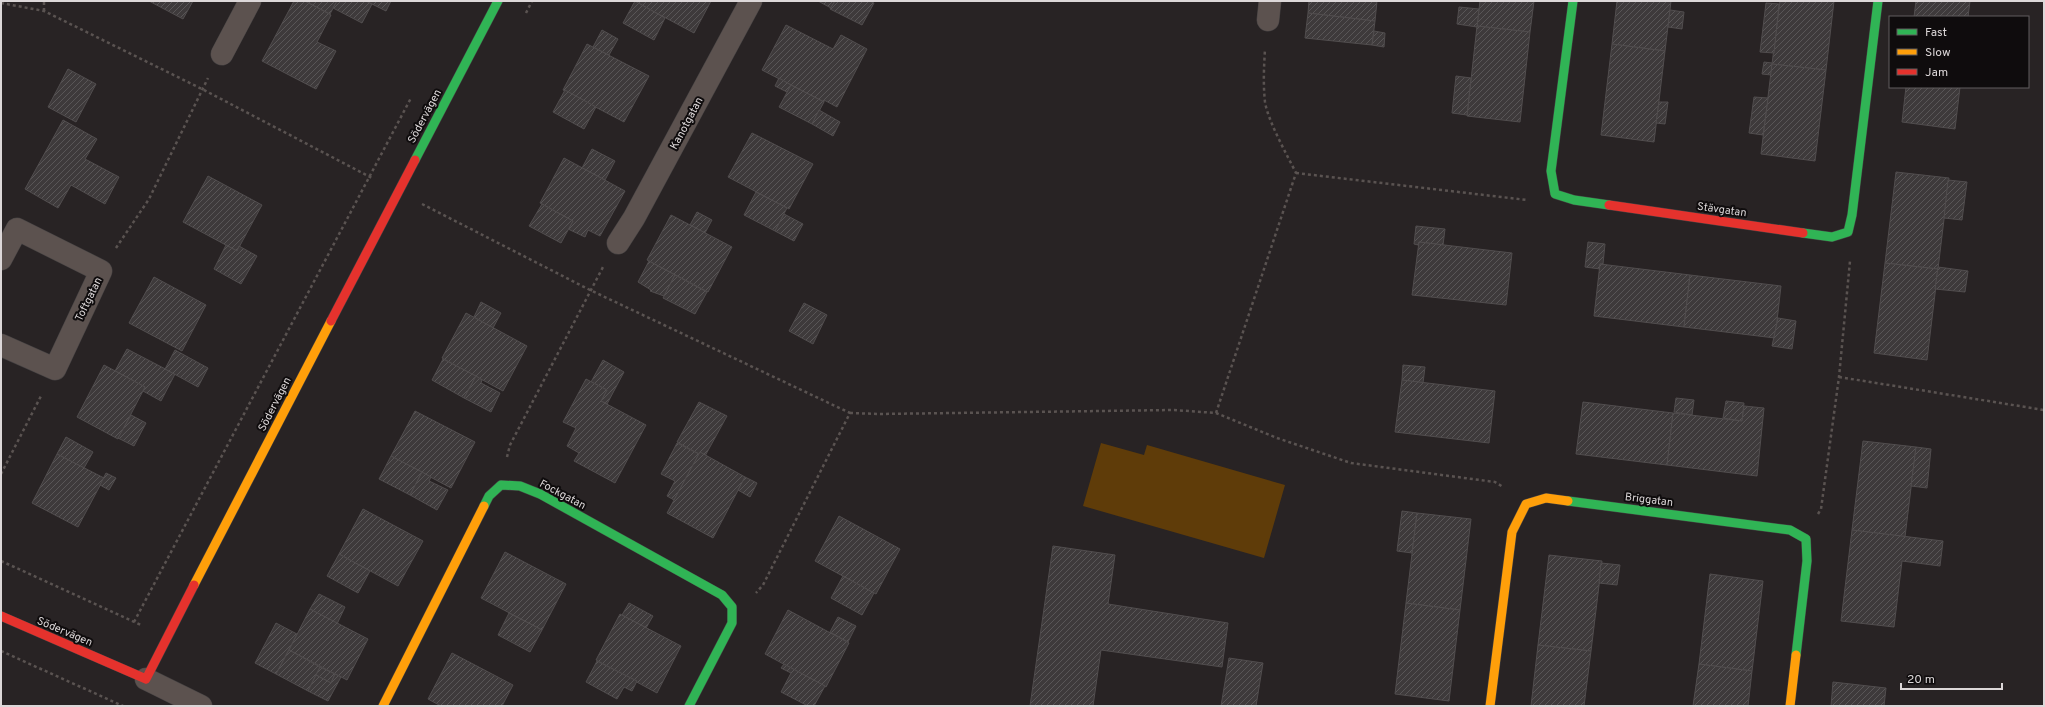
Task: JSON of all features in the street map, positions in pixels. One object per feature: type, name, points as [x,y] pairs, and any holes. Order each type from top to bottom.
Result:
[{"type":"street","points":[[222,54],[250,1]]},
{"type":"street","name":"Södervägen","points":[[1,616],[146,679],[398,191],[498,1]]},
{"type":"street","name":"Kanotgatan","points":[[618,243],[634,218],[751,1]]},
{"type":"street","points":[[1555,194],[1551,172],[1573,1]]},
{"type":"street","points":[[1848,232],[1855,198],[1878,1]]},
{"type":"street","name":"Stävgatan","points":[[1555,194],[1574,200],[1832,237],[1848,232]]},
{"type":"street","name":"Toftgatan","points":[[1,259],[17,229],[102,271],[55,368]]},
{"type":"street","points":[[1,345],[55,368]]},
{"type":"street","points":[[382,706],[489,496],[501,485]]},
{"type":"street","name":"Fockgatan","points":[[501,485],[520,486],[540,494],[722,595],[732,607],[732,622]]},
{"type":"street","name":"Briggatan","points":[[1526,504],[1546,498],[1790,530],[1806,540]]},
{"type":"street","points":[[1490,706],[1512,532],[1526,504]]},
{"type":"street","points":[[1790,706],[1807,561],[1806,540]]},
{"type":"street","points":[[689,706],[732,622]]},
{"type":"street","points":[[146,679],[201,706]]},
{"type":"path","points":[[44,1],[44,11]]},
{"type":"path","points":[[1,3],[44,11],[202,89],[590,290],[850,413],[879,414],[1174,410],[1216,413],[1277,438],[1351,463],[1495,482],[1526,504]]},
{"type":"path","points":[[1216,413],[1296,173],[1279,139],[1265,103],[1263,70],[1269,11]]},
{"type":"path","points":[[102,271],[149,199],[202,89],[222,54]]},
{"type":"path","points":[[134,622],[415,92]]},
{"type":"path","points":[[1296,173],[1528,200],[1555,194]]},
{"type":"path","points":[[1806,540],[1821,509],[1839,378],[1850,262],[1848,232]]},
{"type":"path","points":[[501,485],[510,445],[590,290],[618,243]]},
{"type":"path","points":[[1,474],[55,368]]},
{"type":"path","points":[[1839,378],[2044,410]]},
{"type":"path","points":[[732,622],[763,585],[850,413]]},
{"type":"path","points":[[1,561],[134,622],[167,639]]},
{"type":"path","points":[[1,651],[123,706]]},
{"type":"shaded area","points":[[1101,443],[1144,455],[1147,445],[1285,485],[1264,558],[1083,506]]},
{"type":"building","points":[[149,1],[193,1],[183,19]]},
{"type":"building","points":[[294,1],[305,1],[331,15],[317,42],[336,51],[316,89],[262,61]]},
{"type":"building","points":[[305,1],[337,1],[330,14]]},
{"type":"building","points":[[337,1],[366,1],[372,4],[362,23],[333,8]]},
{"type":"building","points":[[366,1],[391,1],[386,11]]},
{"type":"building","points":[[634,1],[711,1],[694,33]]},
{"type":"building","points":[[635,1],[665,18],[654,40],[623,23]]},
{"type":"building","points":[[818,1],[835,1],[831,8]]},
{"type":"building","points":[[835,1],[869,1],[874,3],[862,25],[830,9]]},
{"type":"building","points":[[1309,1],[1377,1],[1375,21],[1308,13]]},
{"type":"building","points":[[1480,1],[1534,1],[1530,32],[1477,26]]},
{"type":"building","points":[[1617,1],[1671,1],[1665,51],[1612,44]]},
{"type":"building","points":[[1780,1],[1834,1],[1826,70],[1772,64]]},
{"type":"building","points":[[1916,1],[1970,1],[1968,16],[1914,16]]},
{"type":"building","points":[[1766,3],[1779,4],[1774,53],[1760,52]]},
{"type":"building","points":[[1459,7],[1479,9],[1477,27],[1457,24]]},
{"type":"building","points":[[1670,10],[1684,12],[1682,29],[1668,27]]},
{"type":"building","points":[[1308,13],[1375,21],[1372,45],[1305,38]]},
{"type":"building","points":[[786,25],[833,49],[841,35],[867,49],[837,107],[824,100],[824,102],[762,70]]},
{"type":"building","points":[[1477,26],[1530,32],[1520,122],[1467,116]]},
{"type":"building","points":[[602,30],[618,39],[609,55],[593,47]]},
{"type":"building","points":[[1374,31],[1385,33],[1384,47],[1372,45]]},
{"type":"building","points":[[587,44],[649,76],[624,122],[563,90]]},
{"type":"building","points":[[1612,44],[1665,51],[1654,142],[1601,135]]},
{"type":"building","points":[[1764,62],[1772,63],[1771,75],[1762,74]]},
{"type":"building","points":[[1772,64],[1826,70],[1815,161],[1761,154]]},
{"type":"building","points":[[68,69],[96,84],[76,122],[48,107]]},
{"type":"building","points":[[1456,76],[1471,78],[1467,115],[1452,113]]},
{"type":"building","points":[[779,78],[791,85],[787,92],[775,86]]},
{"type":"building","points":[[791,85],[824,102],[812,124],[779,107]]},
{"type":"building","points":[[1906,88],[1960,88],[1955,129],[1902,122]]},
{"type":"building","points":[[565,90],[596,107],[584,129],[553,112]]},
{"type":"building","points":[[1754,97],[1768,98],[1763,135],[1749,133]]},
{"type":"building","points":[[1659,102],[1668,102],[1665,124],[1656,123]]},
{"type":"building","points":[[819,110],[840,122],[833,136],[812,124]]},
{"type":"building","points":[[63,120],[97,139],[85,159],[119,177],[105,204],[71,185],[58,208],[25,189]]},
{"type":"building","points":[[752,133],[813,164],[789,209],[728,177]]},
{"type":"building","points":[[592,149],[615,161],[605,180],[582,168]]},
{"type":"building","points":[[564,158],[625,191],[600,236],[588,230],[585,237],[568,229],[573,221],[540,203]]},
{"type":"building","points":[[1896,172],[1949,178],[1938,269],[1885,263]]},
{"type":"building","points":[[208,176],[262,205],[237,251],[183,222]]},
{"type":"building","points":[[1948,180],[1967,182],[1962,220],[1944,218]]},
{"type":"building","points":[[756,192],[787,208],[775,231],[744,215]]},
{"type":"building","points":[[542,204],[573,221],[561,243],[529,226]]},
{"type":"building","points":[[697,212],[712,220],[705,233],[690,225]]},
{"type":"building","points":[[784,214],[803,224],[794,241],[775,231]]},
{"type":"building","points":[[671,215],[732,247],[708,292],[647,260]]},
{"type":"building","points":[[1416,226],[1445,229],[1443,245],[1419,242],[1418,245],[1414,244]]},
{"type":"building","points":[[1419,242],[1512,253],[1506,305],[1412,295]]},
{"type":"building","points":[[1588,242],[1605,244],[1603,264],[1600,264],[1600,269],[1585,267]]},
{"type":"building","points":[[226,245],[237,251],[239,246],[257,256],[241,284],[214,269]]},
{"type":"building","points":[[649,261],[675,275],[664,296],[650,291],[651,290],[638,282]]},
{"type":"building","points":[[1885,263],[1938,269],[1927,360],[1874,353]]},
{"type":"building","points":[[1600,264],[1690,275],[1684,327],[1594,316]]},
{"type":"building","points":[[1938,267],[1968,271],[1965,292],[1935,289]]},
{"type":"building","points":[[675,275],[707,292],[695,314],[663,298]]},
{"type":"building","points":[[1690,275],[1781,286],[1775,338],[1684,327]]},
{"type":"building","points":[[154,277],[206,305],[182,351],[129,323]]},
{"type":"building","points":[[481,302],[501,313],[493,328],[474,317]]},
{"type":"building","points":[[804,303],[827,315],[813,344],[789,331]]},
{"type":"building","points":[[466,313],[527,346],[503,391],[442,358]]},
{"type":"building","points":[[1778,318],[1796,321],[1792,349],[1772,346]]},
{"type":"building","points":[[127,349],[175,374],[161,401],[143,391],[145,387],[115,371]]},
{"type":"building","points":[[175,350],[208,368],[198,387],[165,369]]},
{"type":"building","points":[[443,359],[476,376],[464,398],[432,380]]},
{"type":"building","points":[[603,360],[624,372],[607,404],[601,401],[607,390],[591,382]]},
{"type":"building","points":[[104,365],[145,387],[118,439],[77,417]]},
{"type":"building","points":[[1403,365],[1425,367],[1423,383],[1402,380]]},
{"type":"building","points":[[476,376],[482,380],[481,383],[500,393],[491,412],[464,398]]},
{"type":"building","points":[[586,379],[607,390],[601,401],[646,425],[615,483],[574,461],[579,453],[567,446],[576,428],[563,422]]},
{"type":"building","points":[[1402,380],[1495,391],[1489,443],[1395,432]]},
{"type":"building","points":[[1676,398],[1694,400],[1692,415],[1674,412]]},
{"type":"building","points":[[1726,401],[1744,403],[1742,421],[1723,418]]},
{"type":"building","points":[[699,402],[727,416],[705,456],[700,452],[699,454],[677,442]]},
{"type":"building","points":[[1583,402],[1673,413],[1667,465],[1576,454]]},
{"type":"building","points":[[1744,406],[1764,408],[1757,476],[1667,465],[1673,413],[1742,421]]},
{"type":"building","points":[[415,411],[475,442],[451,488],[391,456]]},
{"type":"building","points":[[131,415],[146,423],[134,446],[118,438]]},
{"type":"building","points":[[66,437],[93,452],[84,468],[57,454]]},
{"type":"building","points":[[1863,441],[1916,447],[1905,537],[1852,530]]},
{"type":"building","points":[[677,443],[699,454],[674,500],[667,496],[675,481],[661,474]]},
{"type":"building","points":[[1916,447],[1931,449],[1927,488],[1911,486]]},
{"type":"building","points":[[700,452],[745,477],[713,538],[667,513]]},
{"type":"building","points":[[57,454],[104,478],[78,527],[32,503]]},
{"type":"building","points":[[391,456],[422,472],[410,495],[379,479]]},
{"type":"building","points":[[422,472],[431,477],[429,481],[448,490],[437,510],[410,495]]},
{"type":"building","points":[[106,473],[116,478],[109,490],[100,485]]},
{"type":"building","points":[[745,477],[757,483],[750,497],[738,490]]},
{"type":"building","points":[[363,509],[423,541],[398,586],[339,554]]},
{"type":"building","points":[[1402,511],[1417,513],[1412,553],[1397,551]]},
{"type":"building","points":[[1417,513],[1471,519],[1460,610],[1406,603]]},
{"type":"building","points":[[839,516],[900,549],[876,594],[815,561]]},
{"type":"building","points":[[1852,530],[1943,541],[1940,566],[1902,561],[1894,627],[1841,621]]},
{"type":"building","points":[[1053,546],[1115,555],[1108,604],[1228,623],[1222,667],[1101,650],[1093,706],[1030,706]]},
{"type":"building","points":[[505,552],[566,584],[542,630],[481,598]]},
{"type":"building","points":[[339,554],[370,571],[358,593],[327,576]]},
{"type":"building","points":[[1549,555],[1602,561],[1591,651],[1538,645]]},
{"type":"building","points":[[1601,563],[1620,565],[1617,585],[1599,583]]},
{"type":"building","points":[[1710,574],[1763,581],[1752,671],[1699,664]]},
{"type":"building","points":[[843,576],[874,593],[862,615],[831,598]]},
{"type":"building","points":[[319,594],[345,607],[337,624],[310,609]]},
{"type":"building","points":[[629,603],[653,616],[646,628],[622,615]]},
{"type":"building","points":[[1406,603],[1460,610],[1449,701],[1395,694]]},
{"type":"building","points":[[310,609],[368,639],[347,680],[289,650]]},
{"type":"building","points":[[788,610],[849,643],[826,687],[765,654]]},
{"type":"building","points":[[509,613],[542,630],[530,652],[498,635]]},
{"type":"building","points":[[620,614],[681,646],[657,693],[596,660]]},
{"type":"building","points":[[838,617],[856,626],[848,642],[830,632]]},
{"type":"building","points":[[276,623],[297,634],[276,674],[255,663]]},
{"type":"building","points":[[1538,645],[1591,651],[1584,706],[1531,706]]},
{"type":"building","points":[[289,650],[320,667],[308,691],[276,674]]},
{"type":"building","points":[[452,653],[513,685],[502,706],[441,706],[428,699]]},
{"type":"building","points":[[1229,658],[1263,663],[1256,706],[1221,706]]},
{"type":"building","points":[[597,661],[637,681],[632,691],[624,687],[617,699],[586,682]]},
{"type":"building","points":[[784,664],[825,686],[814,706],[808,706],[781,692],[791,673],[781,668]]},
{"type":"building","points":[[1699,664],[1752,671],[1748,706],[1693,706]]},
{"type":"building","points":[[320,667],[335,674],[331,683],[316,675]]},
{"type":"building","points":[[335,674],[341,677],[328,701],[308,691],[316,675],[331,683]]},
{"type":"building","points":[[1833,682],[1886,688],[1884,706],[1831,706]]},
{"type":"traffic: fast","points":[[415,160],[498,1]]},
{"type":"traffic: fast","points":[[1573,1],[1551,171],[1555,194],[1574,200],[1609,205]]},
{"type":"traffic: fast","points":[[1803,233],[1832,237],[1848,232],[1852,215],[1878,1]]},
{"type":"traffic: fast","points":[[484,506],[489,496],[501,485],[520,486],[540,494],[722,595],[732,607],[732,623],[689,706]]},
{"type":"traffic: fast","points":[[1568,501],[1790,530],[1806,539],[1807,561],[1796,655]]},
{"type":"traffic: slow","points":[[194,585],[331,321]]},
{"type":"traffic: slow","points":[[1490,706],[1512,532],[1526,504],[1546,498],[1568,501]]},
{"type":"traffic: slow","points":[[383,706],[484,506]]},
{"type":"traffic: slow","points":[[1790,706],[1796,655]]},
{"type":"traffic: jam","points":[[331,321],[415,160]]},
{"type":"traffic: jam","points":[[1609,205],[1803,233]]},
{"type":"traffic: jam","points":[[1,616],[146,679],[194,585]]}]
